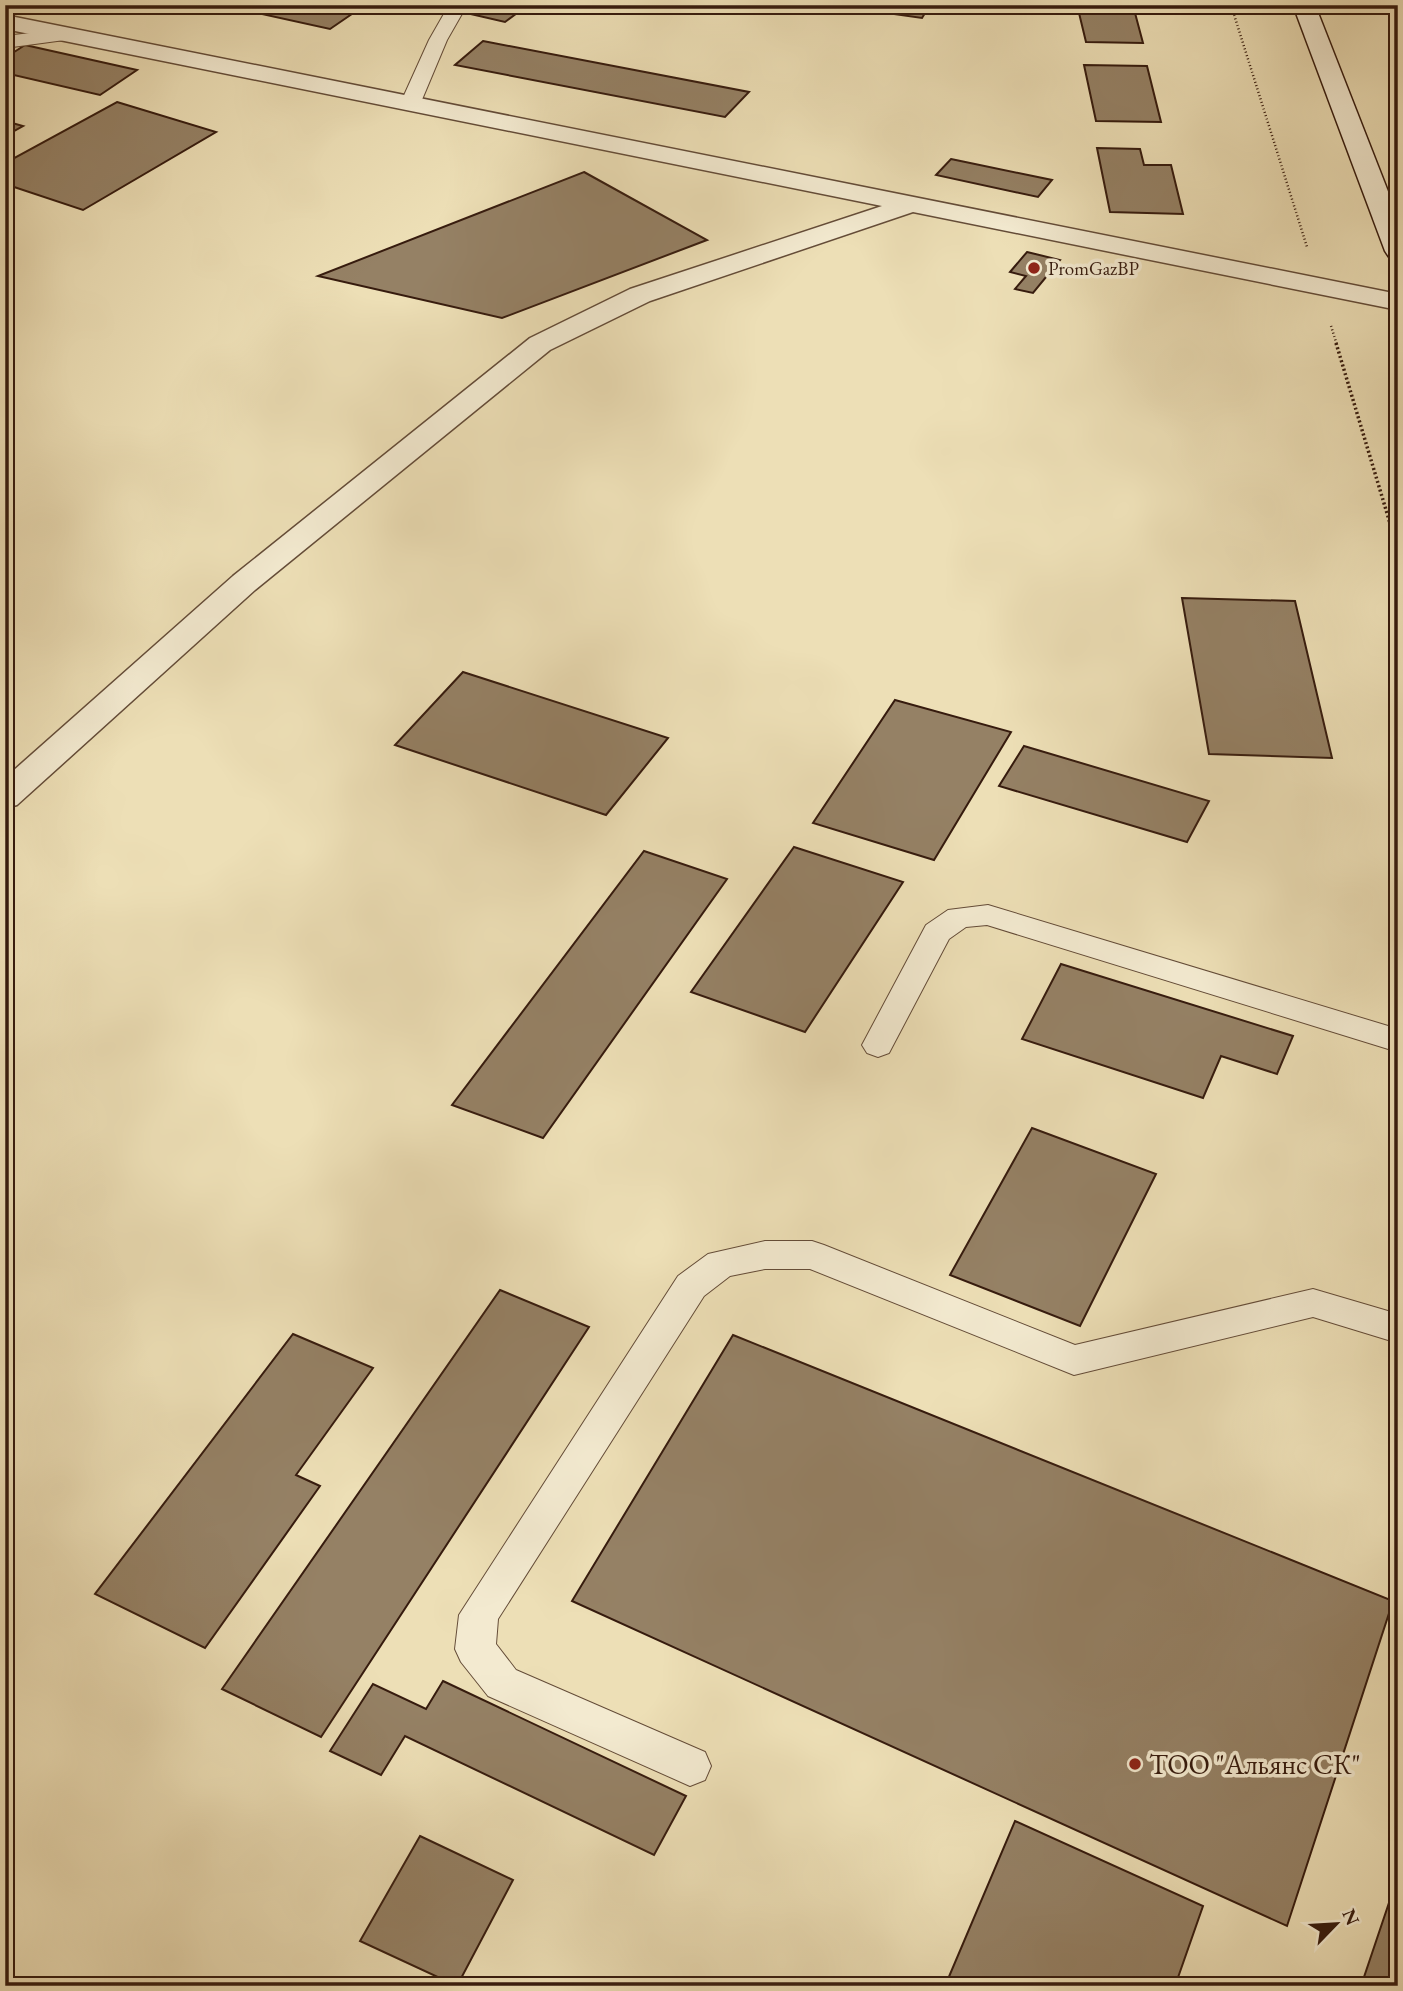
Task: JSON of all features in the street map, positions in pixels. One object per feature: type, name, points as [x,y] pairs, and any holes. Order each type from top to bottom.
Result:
[{"type":"street","points":[[1304,5],[1398,251]]},
{"type":"street","points":[[5,22],[1398,302]]},
{"type":"street","points":[[5,797],[244,583],[540,344],[640,295],[913,204]]},
{"type":"lane","points":[[411,102],[428,71],[449,18],[458,5]]},
{"type":"lane","points":[[5,42],[65,35]]},
{"type":"lane","points":[[878,1045],[937,932],[959,917],[988,915],[1398,1041]]},
{"type":"lane","points":[[690,1766],[502,1683],[475,1649],[479,1615],[691,1286],[719,1264],[765,1255],[812,1255],[1074,1360],[1314,1303],[1398,1329]]},
{"type":"building","points":[[221,5],[365,5],[330,29]]},
{"type":"building","points":[[472,5],[528,5],[505,22],[462,12]]},
{"type":"building","points":[[830,5],[930,5],[922,18]]},
{"type":"building","points":[[1079,13],[1135,13],[1143,43],[1086,42]]},
{"type":"building","points":[[483,41],[749,92],[725,117],[455,65]]},
{"type":"building","points":[[25,45],[137,70],[100,95],[5,73],[5,58]]},
{"type":"building","points":[[1084,65],[1147,66],[1161,122],[1096,121]]},
{"type":"building","points":[[117,102],[216,132],[83,210],[5,184],[5,163]]},
{"type":"building","points":[[5,121],[23,126],[5,136]]},
{"type":"building","points":[[1097,148],[1140,149],[1144,165],[1171,165],[1183,214],[1110,212]]},
{"type":"building","points":[[951,159],[1052,180],[1038,197],[936,175]]},
{"type":"building","points":[[584,172],[707,240],[502,318],[318,276]]},
{"type":"building","points":[[1027,252],[1060,260],[1033,293],[1015,289],[1026,276],[1010,272]]},
{"type":"building","points":[[1182,598],[1295,601],[1332,758],[1209,754]]},
{"type":"building","points":[[463,672],[668,738],[606,815],[395,745]]},
{"type":"building","points":[[895,700],[1011,732],[934,860],[813,823]]},
{"type":"building","points":[[1024,746],[1209,801],[1187,842],[999,786]]},
{"type":"building","points":[[794,847],[903,882],[805,1032],[691,992]]},
{"type":"building","points":[[644,851],[727,879],[543,1138],[452,1105]]},
{"type":"building","points":[[1061,964],[1293,1036],[1277,1074],[1221,1056],[1203,1098],[1022,1039]]},
{"type":"building","points":[[1032,1128],[1156,1174],[1080,1326],[950,1275]]},
{"type":"building","points":[[500,1290],[589,1327],[321,1737],[222,1689]]},
{"type":"building","points":[[293,1334],[373,1368],[296,1475],[320,1486],[205,1648],[95,1594]]},
{"type":"building","name":"ТОО \"Альянс СК\"","points":[[733,1335],[1393,1601],[1287,1926],[572,1601]]},
{"type":"building","points":[[443,1681],[686,1796],[654,1855],[405,1736],[381,1775],[330,1751],[373,1684],[426,1709]]},
{"type":"building","points":[[1015,1821],[1203,1906],[1175,1986],[945,1986]]},
{"type":"building","points":[[420,1836],[513,1880],[457,1986],[360,1941]]},
{"type":"building","points":[[1398,1876],[1398,1986],[1361,1986]]},
{"type":"place","name":"PromGazBP","points":[[1034,268]]},
{"type":"place","name":"ТОО \"Альянс СК\"","points":[[1135,1764]]}]
